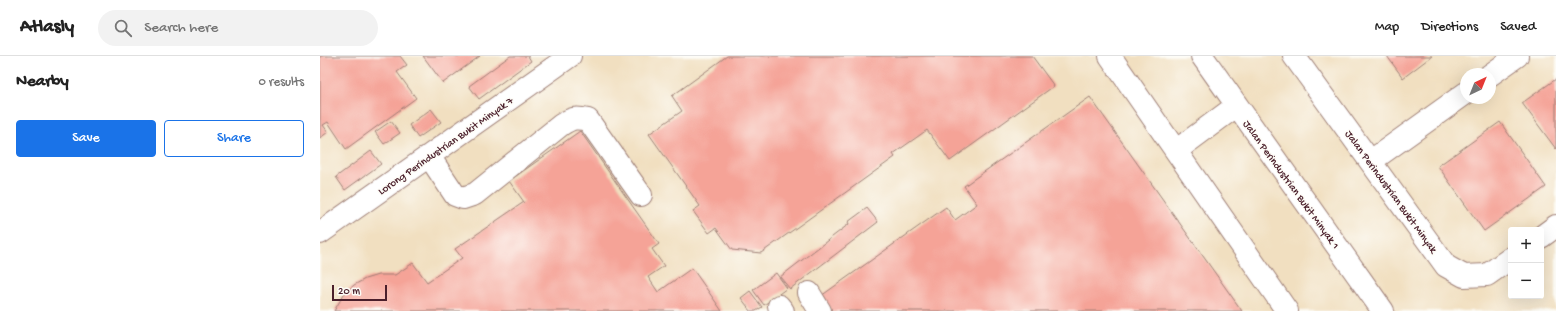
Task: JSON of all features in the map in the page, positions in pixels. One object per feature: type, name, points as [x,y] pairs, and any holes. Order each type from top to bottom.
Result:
[{"type":"street","name":"Lorong Perindustrian Bukit Minyak 7","points":[[320,233],[570,56]]},
{"type":"street","points":[[1110,56],[1288,311]]},
{"type":"street","name":"Jalan Perindustrian Bukit Minyak 1","points":[[1202,56],[1236,106],[1384,311]]},
{"type":"street","name":"Jalan Perindustrian Bukit Minyak","points":[[1294,56],[1446,266],[1464,276],[1487,275],[1508,260]]},
{"type":"street","points":[[1496,71],[1517,56]]},
{"type":"street","points":[[1371,161],[1460,97]]},
{"type":"street","points":[[1177,150],[1236,106]]},
{"type":"street","points":[[429,156],[455,196],[463,198],[475,194],[560,125],[570,119],[577,118],[588,120],[641,195]]},
{"type":"street","points":[[1544,235],[1556,226]]},
{"type":"street","points":[[809,293],[820,311]]},
{"type":"building","points":[[320,56],[400,56],[407,65],[397,72],[416,98],[346,149],[328,122],[323,125],[328,132],[320,138]]},
{"type":"building","points":[[423,56],[480,56],[443,83]]},
{"type":"building","points":[[510,56],[528,56],[531,61],[479,99],[469,86]]},
{"type":"building","points":[[727,56],[1032,56],[1054,86],[950,161],[927,130],[893,154],[895,157],[761,253],[732,250],[716,228],[709,233],[693,211],[700,206],[649,134],[682,111],[672,96]]},
{"type":"building","points":[[1387,56],[1432,56],[1403,78]]},
{"type":"building","points":[[1556,79],[1556,149],[1522,103]]},
{"type":"building","points":[[1090,97],[1242,311],[831,311],[821,296],[946,207],[955,220],[977,204],[964,186]]},
{"type":"building","points":[[431,109],[441,122],[418,138],[409,125]]},
{"type":"building","points":[[391,121],[400,133],[384,144],[375,132]]},
{"type":"building","points":[[1500,122],[1546,187],[1484,231],[1438,166]]},
{"type":"building","points":[[580,131],[659,244],[652,249],[664,266],[648,277],[658,292],[692,268],[722,311],[334,311],[344,294],[354,285],[365,279],[378,275],[395,275],[413,263],[427,282],[462,258],[455,249],[524,202],[509,181]]},
{"type":"building","points":[[371,151],[381,164],[345,190],[336,177]]},
{"type":"building","points":[[867,208],[878,222],[790,289],[780,277],[849,224],[848,222]]},
{"type":"building","points":[[776,273],[787,288],[764,305],[753,290]]},
{"type":"building","points":[[750,291],[762,307],[756,311],[751,311],[741,298]]}]
